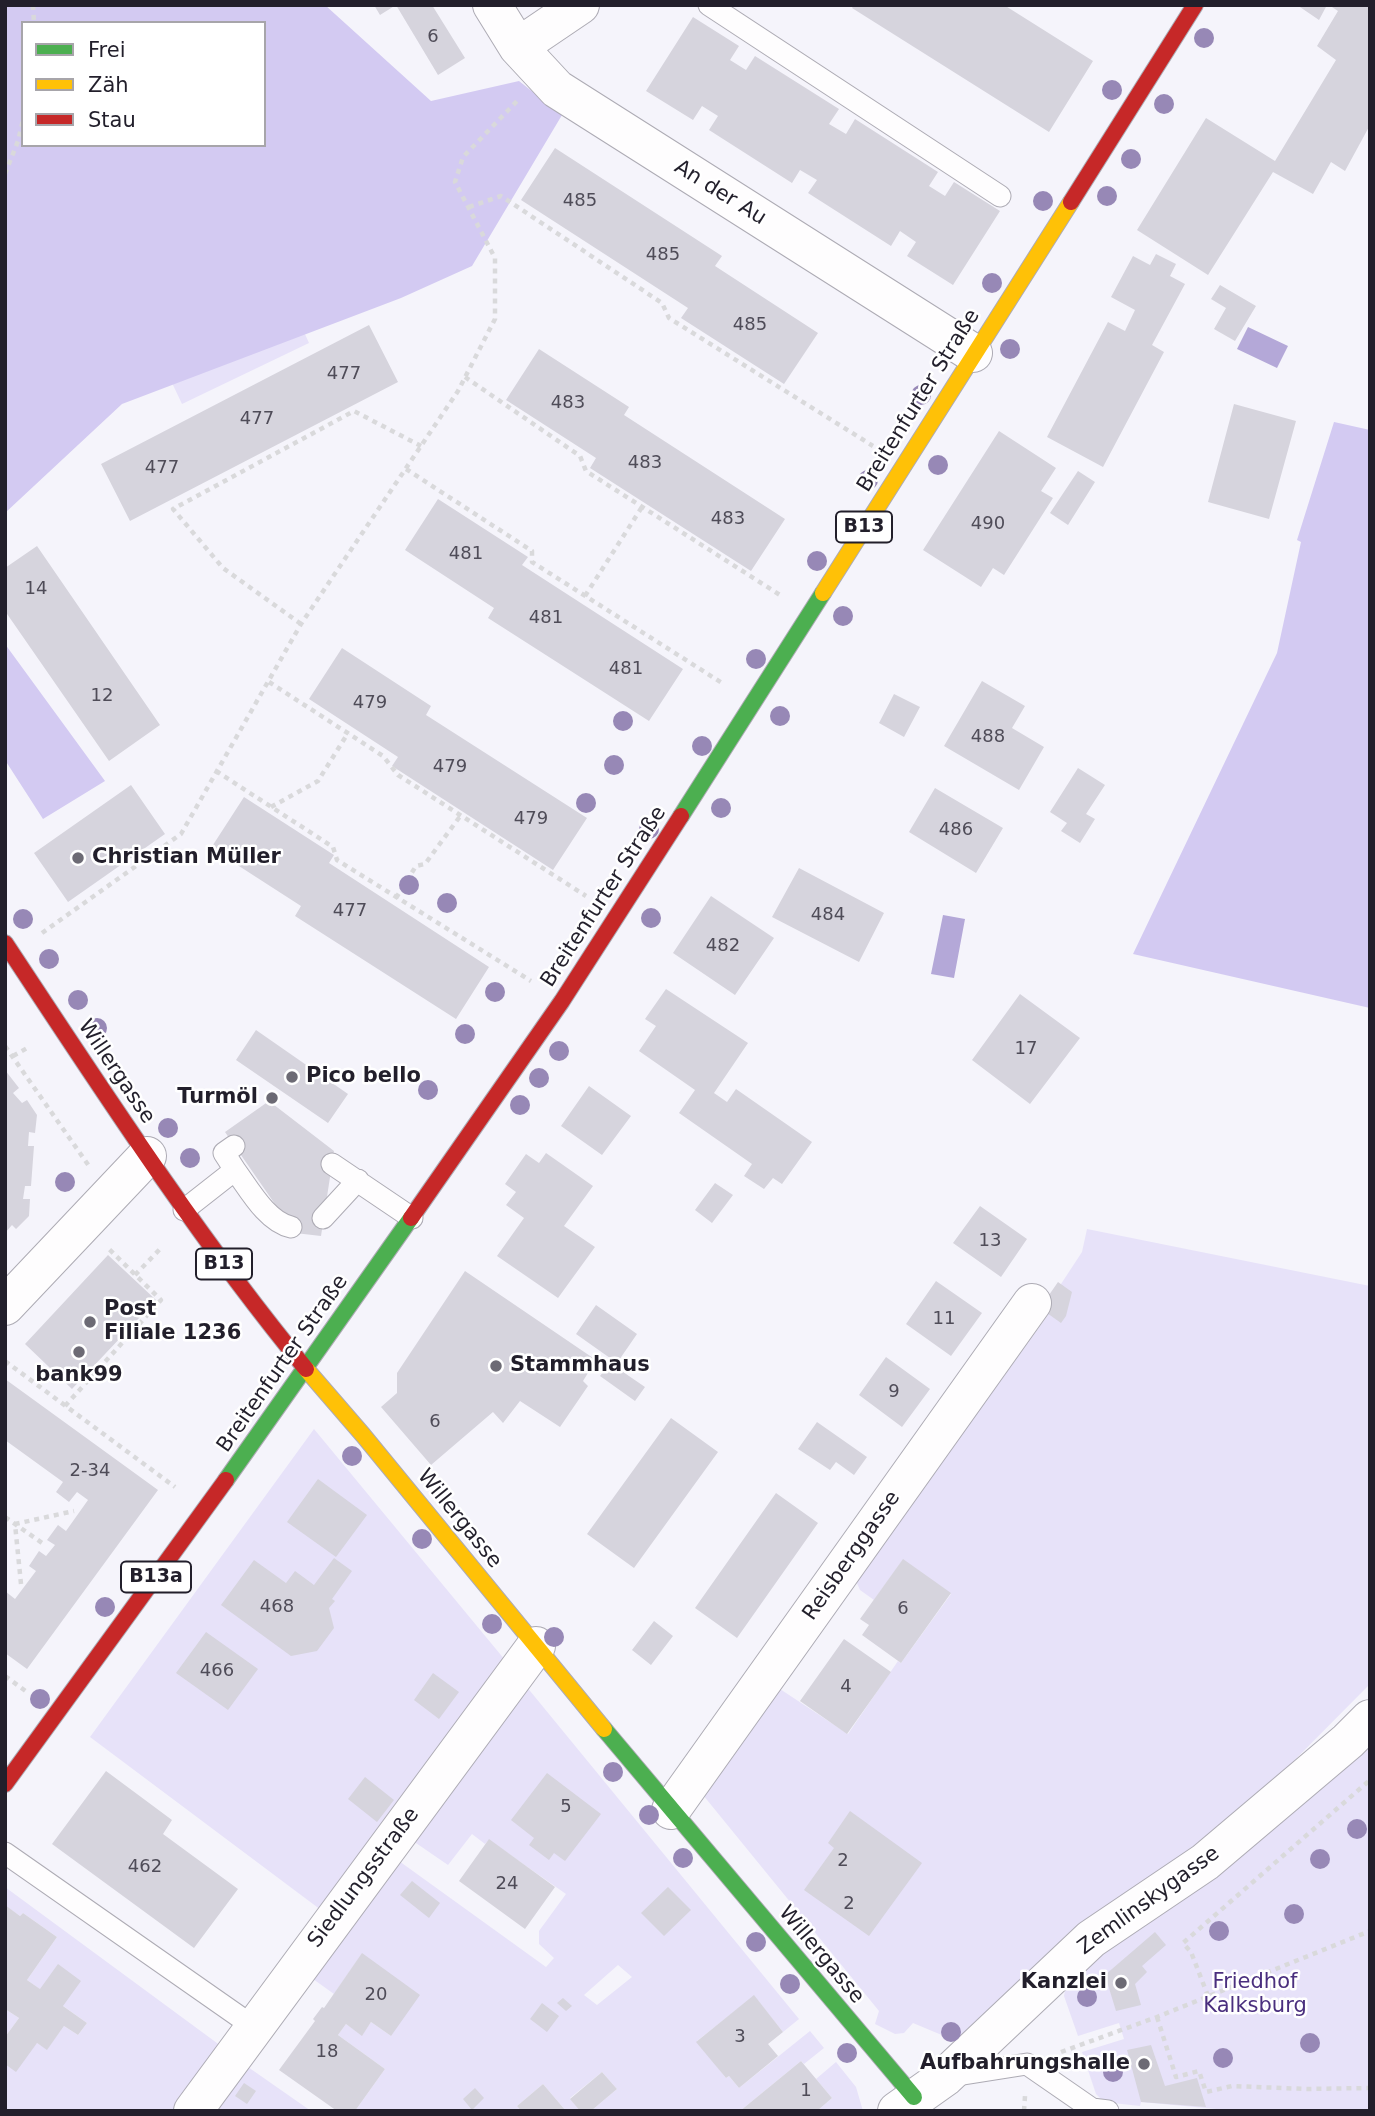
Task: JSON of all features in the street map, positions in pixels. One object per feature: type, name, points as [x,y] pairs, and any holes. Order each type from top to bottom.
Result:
[{"type":"main road","name":"Breitenfurter Straße","points":[[5,1784],[306,1369],[568,991],[753,704],[1195,5]]},
{"type":"main road","name":"Willergasse","points":[[9,948],[184,1210],[271,1328],[363,1435],[671,1810],[906,2104]]},
{"type":"street","name":"An der Au","points":[[492,5],[518,47],[557,89],[973,353]]},
{"type":"street","points":[[518,47],[580,5]]},
{"type":"street","points":[[5,1306],[147,1156]]},
{"type":"street","name":"Reisberggasse","points":[[671,1810],[1032,1303]]},
{"type":"street","name":"Siedlungsstraße","points":[[193,2111],[536,1646]]},
{"type":"street","name":"Zemlinskygasse","points":[[906,2104],[945,2077],[1091,1940],[1205,1862],[1348,1741],[1370,1719]]},
{"type":"lane","points":[[709,5],[1000,196]]},
{"type":"lane","points":[[234,1146],[223,1153],[267,1212],[291,1227]]},
{"type":"lane","points":[[332,1164],[412,1218]]},
{"type":"lane","points":[[184,1210],[235,1170]]},
{"type":"lane","points":[[323,1218],[358,1180]]},
{"type":"lane","points":[[5,1853],[254,2026]]},
{"type":"lane","points":[[945,2077],[1027,2064],[1092,2109],[1108,2111]]},
{"type":"path","points":[[9,948],[181,834],[301,624],[458,391],[495,319],[495,258],[455,182],[463,157],[543,74]]},
{"type":"path","points":[[5,174],[21,128]]},
{"type":"path","points":[[469,207],[501,196],[662,303],[669,318],[876,448]]},
{"type":"path","points":[[466,377],[580,456],[586,471],[783,598]]},
{"type":"path","points":[[301,624],[223,568],[173,509],[354,411],[421,446]]},
{"type":"path","points":[[406,469],[531,551],[532,562],[753,704]]},
{"type":"path","points":[[585,596],[642,507]]},
{"type":"path","points":[[268,682],[383,756],[398,775],[590,898]]},
{"type":"path","points":[[271,807],[318,781],[348,733]]},
{"type":"path","points":[[216,771],[333,847],[337,860],[532,982]]},
{"type":"path","points":[[396,898],[416,866],[425,864],[461,815]]},
{"type":"path","points":[[12,1057],[33,1045]]},
{"type":"path","points":[[5,1046],[109,1195]]},
{"type":"path","points":[[65,1406],[161,1300],[83,1223]]},
{"type":"path","points":[[135,1275],[161,1248]]},
{"type":"path","points":[[5,1361],[179,1490]]},
{"type":"path","points":[[15,1524],[74,1511]]},
{"type":"path","points":[[5,1517],[45,1545]]},
{"type":"path","points":[[15,1524],[21,1584]]},
{"type":"path","points":[[5,1676],[28,1693]]},
{"type":"path","points":[[1208,1996],[1191,1952],[1183,1942],[1370,1780]]},
{"type":"path","points":[[1027,2064],[1157,2017],[1370,1931]]},
{"type":"path","points":[[1157,2017],[1175,2077],[1199,2071],[1206,2092],[1232,2086],[1307,2090],[1370,2088]]},
{"type":"green space","points":[[283,286],[309,343],[182,404],[155,347]]},
{"type":"green space","points":[[1087,1229],[1370,1286],[1370,1684],[1247,1808],[956,2041],[913,2023],[904,2033],[895,2034],[875,2024],[879,2011],[703,1795],[780,1689],[848,1734],[898,1661],[901,1663],[951,1594],[903,1560],[874,1600],[860,1590],[856,1581],[1048,1315],[1040,1308],[1061,1284],[1082,1252]]},
{"type":"green space","points":[[314,1429],[505,1660],[321,1910],[90,1737]]},
{"type":"green space","points":[[526,1686],[799,2019],[783,2032],[754,1996],[697,2041],[726,2078],[729,2076],[739,2088],[810,2031],[824,2048],[804,2064],[801,2061],[740,2111],[591,2111],[617,2089],[602,2072],[570,2098],[580,2111],[566,2111],[543,2084],[517,2106],[521,2111],[355,2111],[385,2069],[338,2035],[346,2024],[362,2035],[371,2022],[391,2036],[362,1954],[334,1994],[313,1979],[399,1861],[546,1967],[554,1958],[539,1944],[539,1931],[566,1894],[489,1840],[485,1844],[472,1834],[448,1865],[413,1841]],"holes":[[[618,1965],[632,1977],[597,2005],[584,1995]]]},
{"type":"green space","name":"Friedhof Kalksburg","points":[[1370,1741],[1370,2111],[1238,2111],[1141,2102],[1140,2106],[1104,2102],[1096,2094],[1082,2052],[1124,2039],[1119,2023],[1078,2036],[1064,1996],[1068,1976]]},
{"type":"green space","points":[[5,1887],[221,2046],[175,2111],[5,2111],[5,2064],[37,2043],[47,2049],[64,2026],[78,2035],[87,2023],[27,1980],[57,1937],[23,1913],[20,1916],[5,1906]]},
{"type":"green space","points":[[5,2009],[19,2018],[5,2037]]},
{"type":"green space","points":[[836,2062],[856,2087],[863,2111],[817,2111],[832,2098],[816,2079]]},
{"type":"green space","points":[[248,2067],[311,2111],[216,2111]]},
{"type":"shaded area","points":[[5,5],[325,5],[431,101],[519,81],[562,115],[472,266],[401,298],[122,404],[5,513]]},
{"type":"shaded area","points":[[1248,327],[1288,346],[1277,368],[1237,349]]},
{"type":"shaded area","points":[[1334,422],[1370,430],[1370,1008],[1133,954],[1277,653],[1301,542],[1297,540]]},
{"type":"shaded area","points":[[5,644],[105,781],[43,819],[5,760]]},
{"type":"shaded area","points":[[943,915],[965,919],[954,978],[931,974]]},
{"type":"building","points":[[374,5],[396,5],[380,15]]},
{"type":"building","points":[[396,5],[432,5],[465,58],[438,75]]},
{"type":"building","points":[[854,5],[1004,5],[1093,61],[1049,132],[852,8]]},
{"type":"building","points":[[1297,5],[1327,5],[1319,20]]},
{"type":"building","points":[[1329,5],[1366,5],[1370,8],[1370,125],[1345,171],[1331,162],[1313,194],[1273,172],[1208,275],[1137,230],[1206,118],[1275,161],[1336,60],[1317,46],[1338,11]]},
{"type":"building","points":[[693,17],[739,46],[730,60],[746,70],[755,56],[839,109],[829,124],[846,134],[855,119],[938,172],[929,186],[945,196],[954,182],[1000,211],[953,285],[907,256],[916,242],[900,231],[891,246],[808,193],[817,180],[800,170],[792,183],[709,130],[718,116],[702,106],[693,120],[646,91]]},
{"type":"building","points":[[555,148],[722,256],[715,266],[818,333],[784,384],[681,318],[688,308],[521,200]]},
{"type":"building","points":[[1156,254],[1176,264],[1170,276],[1185,284],[1152,345],[1164,352],[1103,467],[1047,437],[1108,322],[1125,331],[1135,310],[1111,297],[1133,256],[1150,265]]},
{"type":"building","points":[[1220,285],[1256,306],[1235,341],[1214,329],[1226,308],[1211,299]]},
{"type":"building","points":[[369,325],[398,382],[130,521],[101,464]]},
{"type":"building","points":[[539,349],[629,407],[624,415],[785,519],[751,571],[590,468],[596,458],[506,400]]},
{"type":"building","points":[[1234,404],[1296,421],[1269,519],[1208,502]]},
{"type":"building","points":[[999,431],[1056,468],[1041,491],[1053,498],[1004,575],[993,568],[981,587],[923,550]]},
{"type":"building","points":[[1078,471],[1095,482],[1068,525],[1050,513]]},
{"type":"building","points":[[438,499],[528,557],[522,565],[683,669],[649,721],[488,618],[494,608],[405,550]]},
{"type":"building","points":[[37,546],[160,725],[109,761],[5,611],[5,568]]},
{"type":"building","points":[[342,648],[431,706],[426,715],[587,818],[553,870],[392,766],[398,757],[309,699]]},
{"type":"building","points":[[982,681],[1025,706],[1012,728],[1044,747],[1019,790],[944,746]]},
{"type":"building","points":[[894,694],[920,707],[904,737],[879,723]]},
{"type":"building","points":[[1078,768],[1105,785],[1086,814],[1095,819],[1080,843],[1061,831],[1067,823],[1050,812]]},
{"type":"building","points":[[131,785],[165,834],[68,902],[34,853]]},
{"type":"building","points":[[935,788],[1003,828],[976,873],[909,832]]},
{"type":"building","points":[[244,797],[334,855],[329,863],[489,967],[456,1019],[295,916],[301,906],[211,848]]},
{"type":"building","points":[[799,868],[884,913],[859,962],[772,917]]},
{"type":"building","points":[[711,896],[774,938],[735,995],[673,953]]},
{"type":"building","points":[[666,989],[748,1043],[714,1093],[727,1102],[736,1089],[812,1142],[782,1184],[773,1178],[764,1189],[744,1176],[752,1164],[679,1113],[695,1090],[639,1051],[656,1026],[645,1019]]},
{"type":"building","points":[[1020,994],[1080,1038],[1030,1104],[972,1060]]},
{"type":"building","name":"Pico bello","points":[[256,1030],[348,1094],[328,1123],[236,1060]]},
{"type":"building","points":[[5,1070],[19,1088],[13,1093],[22,1103],[27,1100],[37,1115],[35,1133],[29,1132],[28,1146],[34,1146],[31,1186],[25,1186],[23,1199],[30,1199],[29,1216],[16,1229],[12,1225],[5,1233]]},
{"type":"building","points":[[589,1086],[631,1116],[602,1155],[561,1126]]},
{"type":"building","points":[[269,1101],[334,1151],[321,1236],[295,1233],[225,1132]]},
{"type":"building","points":[[546,1153],[593,1186],[564,1226],[595,1247],[558,1298],[497,1256],[524,1218],[506,1205],[516,1192],[505,1184],[526,1154],[539,1163]]},
{"type":"building","points":[[715,1183],[733,1195],[712,1223],[695,1210]]},
{"type":"building","points":[[980,1206],[1027,1239],[1001,1277],[953,1243]]},
{"type":"building","name":"Post Filiale 1236","points":[[108,1255],[156,1300],[72,1389],[25,1344]]},
{"type":"building","name":"Stammhaus","points":[[465,1271],[596,1360],[583,1381],[588,1386],[560,1427],[520,1401],[503,1423],[493,1412],[431,1465],[381,1407],[397,1393],[397,1373]]},
{"type":"building","points":[[936,1281],[982,1313],[951,1356],[906,1324]]},
{"type":"building","points":[[1058,1282],[1072,1292],[1066,1316],[1061,1323],[1040,1308]]},
{"type":"building","points":[[596,1305],[637,1334],[617,1363],[576,1334]]},
{"type":"building","points":[[886,1357],[930,1389],[902,1427],[859,1395]]},
{"type":"building","points":[[610,1363],[645,1387],[635,1401],[600,1376]]},
{"type":"building","points":[[5,1379],[158,1490],[27,1669],[5,1653],[5,1591],[15,1599],[36,1571],[29,1566],[39,1551],[46,1556],[55,1545],[47,1540],[58,1525],[66,1531],[88,1500],[77,1492],[69,1502],[56,1492],[63,1482],[5,1440]]},
{"type":"building","points":[[671,1418],[718,1452],[634,1568],[587,1534]]},
{"type":"building","points":[[817,1422],[867,1457],[854,1475],[836,1462],[830,1470],[798,1449]]},
{"type":"building","points":[[318,1479],[367,1515],[336,1557],[287,1522]]},
{"type":"building","points":[[776,1493],[818,1523],[737,1638],[695,1608]]},
{"type":"building","points":[[334,1558],[352,1571],[332,1599],[335,1601],[329,1608],[334,1628],[317,1651],[291,1656],[221,1605],[254,1560],[286,1583],[295,1571],[314,1585]]},
{"type":"building","points":[[903,1559],[951,1593],[901,1663],[862,1635],[869,1625],[860,1619]]},
{"type":"building","points":[[654,1621],[673,1636],[651,1665],[632,1650]]},
{"type":"building","points":[[206,1632],[258,1669],[228,1710],[176,1673]]},
{"type":"building","points":[[844,1639],[891,1672],[847,1734],[800,1701]]},
{"type":"building","points":[[433,1673],[459,1692],[439,1719],[414,1700]]},
{"type":"building","points":[[106,1771],[172,1820],[163,1834],[238,1889],[194,1948],[52,1844]]},
{"type":"building","points":[[547,1773],[601,1814],[565,1861],[554,1853],[549,1860],[529,1845],[534,1838],[511,1820]]},
{"type":"building","points":[[365,1777],[394,1800],[377,1822],[348,1799]]},
{"type":"building","points":[[850,1811],[922,1863],[869,1936],[804,1890],[834,1848],[828,1843]]},
{"type":"building","points":[[489,1839],[555,1887],[525,1929],[459,1881]]},
{"type":"building","points":[[412,1881],[440,1903],[429,1918],[400,1895]]},
{"type":"building","points":[[668,1887],[691,1910],[664,1936],[641,1913]]},
{"type":"building","points":[[5,1905],[20,1916],[23,1913],[57,1937],[27,1980],[40,1989],[58,1964],[81,1981],[63,2006],[87,2023],[78,2035],[64,2026],[47,2050],[37,2043],[16,2072],[5,2064],[5,2037],[19,2018],[5,2009]]},
{"type":"building","name":"Kanzlei","points":[[1155,1932],[1166,1945],[1142,1966],[1147,1972],[1135,1984],[1141,2005],[1116,2011],[1105,1975]]},
{"type":"building","points":[[362,1953],[420,1995],[391,2036],[371,2022],[362,2036],[346,2024],[338,2035],[385,2069],[355,2111],[337,2111],[279,2070]]},
{"type":"building","points":[[754,1995],[783,2032],[768,2044],[778,2056],[739,2088],[729,2076],[726,2078],[696,2042]]},
{"type":"building","points":[[563,1998],[572,2006],[566,2011],[557,2003]]},
{"type":"building","points":[[542,2003],[559,2016],[547,2032],[530,2019]]},
{"type":"building","name":"Aufbahrungshalle","points":[[1151,2045],[1165,2086],[1197,2078],[1206,2107],[1141,2102],[1127,2050]]},
{"type":"building","points":[[801,2061],[832,2098],[817,2111],[740,2111]]},
{"type":"building","points":[[602,2072],[617,2089],[591,2111],[580,2111],[570,2099]]},
{"type":"building","points":[[244,2083],[256,2091],[247,2104],[235,2096]]},
{"type":"building","points":[[543,2084],[566,2111],[521,2111],[517,2106]]},
{"type":"building","points":[[475,2088],[484,2098],[472,2110],[463,2099]]},
{"type":"traffic: fast","points":[[681,816],[823,593]]},
{"type":"traffic: fast","points":[[226,1480],[411,1218]]},
{"type":"traffic: fast","points":[[604,1729],[914,2097]]},
{"type":"traffic: slow","points":[[823,593],[1071,202]]},
{"type":"traffic: slow","points":[[306,1369],[604,1729]]},
{"type":"traffic: jam","points":[[1071,202],[1195,5]]},
{"type":"traffic: jam","points":[[411,1218],[562,1001],[681,816]]},
{"type":"traffic: jam","points":[[5,943],[187,1213],[306,1369]]},
{"type":"traffic: jam","points":[[5,1784],[226,1480]]},
{"type":"place","name":"Christian Müller","points":[[78,858]]},
{"type":"place","name":"Pico bello","points":[[292,1077]]},
{"type":"place","name":"Turmöl","points":[[272,1098]]},
{"type":"place","name":"Post Filiale 1236","points":[[90,1322]]},
{"type":"place","name":"bank99","points":[[79,1352]]},
{"type":"place","name":"Stammhaus","points":[[496,1366]]},
{"type":"place","name":"Kanzlei","points":[[1121,1983]]},
{"type":"place","name":"Aufbahrungshalle","points":[[1144,2064]]}]
